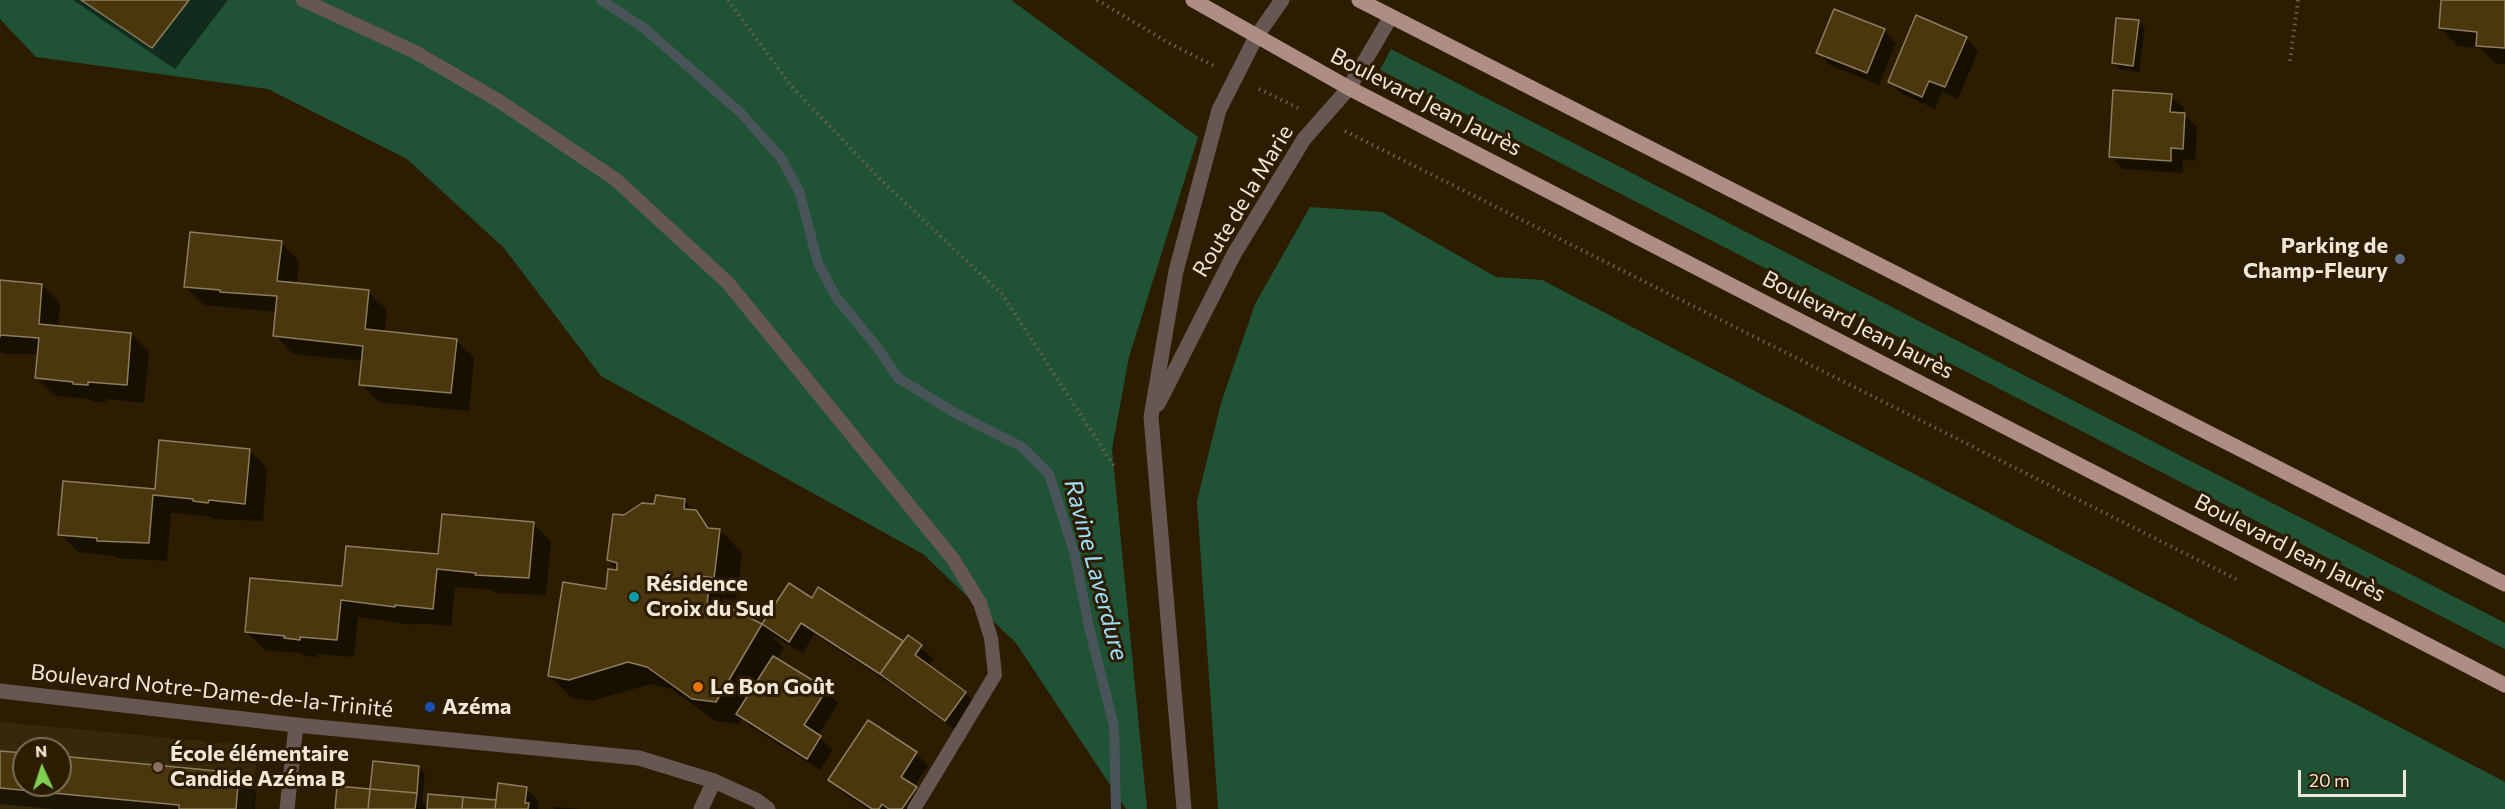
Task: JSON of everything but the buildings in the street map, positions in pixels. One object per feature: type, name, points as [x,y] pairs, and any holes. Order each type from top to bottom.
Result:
[{"type":"main road","name":"Boulevard Jean Jaurès","points":[[1193,0],[1349,88],[2505,685]]},
{"type":"main road","points":[[1359,0],[1390,18],[2505,584]]},
{"type":"street","name":"Route de la Marie","points":[[1184,809],[1151,417],[1176,271],[1220,110],[1256,37],[1282,0]]},
{"type":"street","name":"Route de la Marie","points":[[1151,417],[1234,254],[1304,139],[1349,88],[1390,18]]},
{"type":"street","name":"Boulevard Notre-Dame-de-la-Trinité","points":[[0,691],[296,725],[639,758],[714,781],[756,800],[768,809]]},
{"type":"street","points":[[287,809],[296,725]]},
{"type":"street","points":[[701,809],[714,781]]},
{"type":"lane","points":[[303,0],[415,52],[499,101],[615,179],[728,283],[953,560],[980,603],[991,638],[995,675],[914,809]]},
{"type":"path","points":[[728,0],[792,87],[886,185],[1002,294],[1114,466]]},
{"type":"path","points":[[1097,0],[1167,42],[2238,580]]},
{"type":"path","points":[[2290,61],[2298,0]]},
{"type":"shaded area","name":"École élémentaire Candide Azéma B","points":[[0,722],[257,746],[253,809],[0,809]]},
{"type":"green space","points":[[0,0],[1011,0],[1198,137],[1129,357],[1112,449],[1147,809],[1126,809],[1016,643],[923,554],[601,376],[504,248],[407,159],[268,89],[36,57],[0,19]]},
{"type":"green space","points":[[1391,49],[2505,623],[2505,649],[1380,70]]},
{"type":"green space","points":[[1310,207],[1382,212],[1496,277],[1542,280],[2505,782],[2505,809],[1218,809],[1197,501],[1221,403],[1255,304]]},
{"type":"waterway","name":"Ravine Laverdure","points":[[601,0],[644,28],[741,113],[781,158],[799,191],[818,263],[836,297],[877,347],[898,378],[955,413],[1022,447],[1049,474],[1074,552],[1089,627],[1114,726],[1116,809]]},
{"type":"place","name":"Parking de Champ-Fleury","points":[[2400,259]]},
{"type":"place","name":"Résidence Croix du Sud","points":[[634,597]]},
{"type":"place","name":"Le Bon Goût","points":[[698,687]]},
{"type":"place","name":"Azéma","points":[[430,707]]},
{"type":"place","name":"École élémentaire Candide Azéma B","points":[[158,767]]}]
